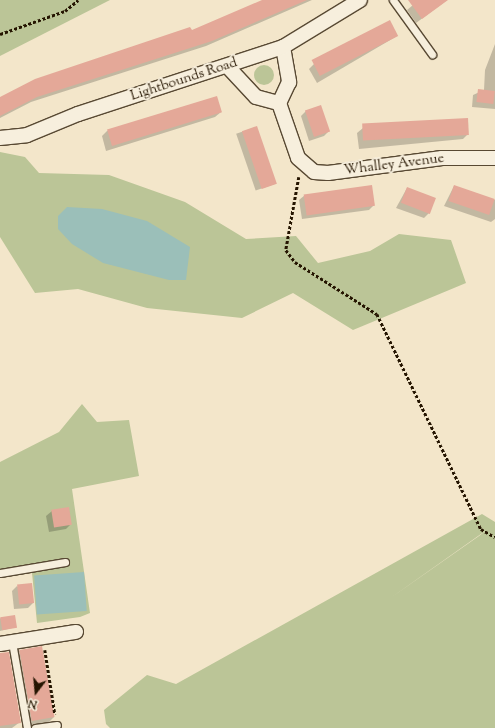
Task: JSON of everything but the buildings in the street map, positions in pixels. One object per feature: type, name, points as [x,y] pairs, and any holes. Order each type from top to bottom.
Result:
[{"type":"street","name":"Lightbounds Road","points":[[0,138],[27,135],[78,114],[228,67],[283,47],[360,0]]},
{"type":"street","points":[[283,47],[289,82],[279,103],[301,162]]},
{"type":"street","points":[[228,67],[256,96],[279,103]]},
{"type":"street","name":"Whalley Avenue","points":[[301,162],[328,173],[442,158],[495,158]]},
{"type":"street","points":[[6,643],[76,632]]},
{"type":"lane","points":[[393,0],[432,54]]},
{"type":"lane","points":[[0,572],[65,562]]},
{"type":"lane","points":[[6,643],[27,728]]},
{"type":"lane","points":[[35,728],[57,725]]},
{"type":"path","points":[[0,34],[65,11],[78,0]]},
{"type":"path","points":[[301,162],[286,250],[295,262],[377,314],[481,529],[495,537]]},
{"type":"path","points":[[43,638],[57,725]]},
{"type":"green space","points":[[0,0],[110,0],[0,56]]},
{"type":"green space","points":[[264,65],[271,68],[274,75],[271,82],[264,85],[257,82],[254,75],[257,68]]},
{"type":"green space","points":[[0,152],[25,157],[39,173],[109,175],[185,202],[246,239],[296,236],[318,263],[370,251],[399,234],[451,240],[466,283],[353,330],[293,293],[242,318],[147,308],[78,289],[35,293],[0,237]]},
{"type":"green space","points":[[82,404],[97,422],[129,420],[139,476],[72,489],[90,613],[80,617],[37,623],[32,573],[0,578],[0,462],[59,432]]},
{"type":"green space","points":[[482,514],[495,522],[495,728],[110,728],[106,724],[104,710],[147,675],[176,684]],"holes":[[[488,529],[479,536],[389,599]]]},
{"type":"water","points":[[67,207],[102,209],[147,221],[190,247],[186,280],[169,280],[103,263],[72,244],[58,229],[58,216]]},
{"type":"water","points":[[84,572],[87,611],[37,614],[34,575]]}]
